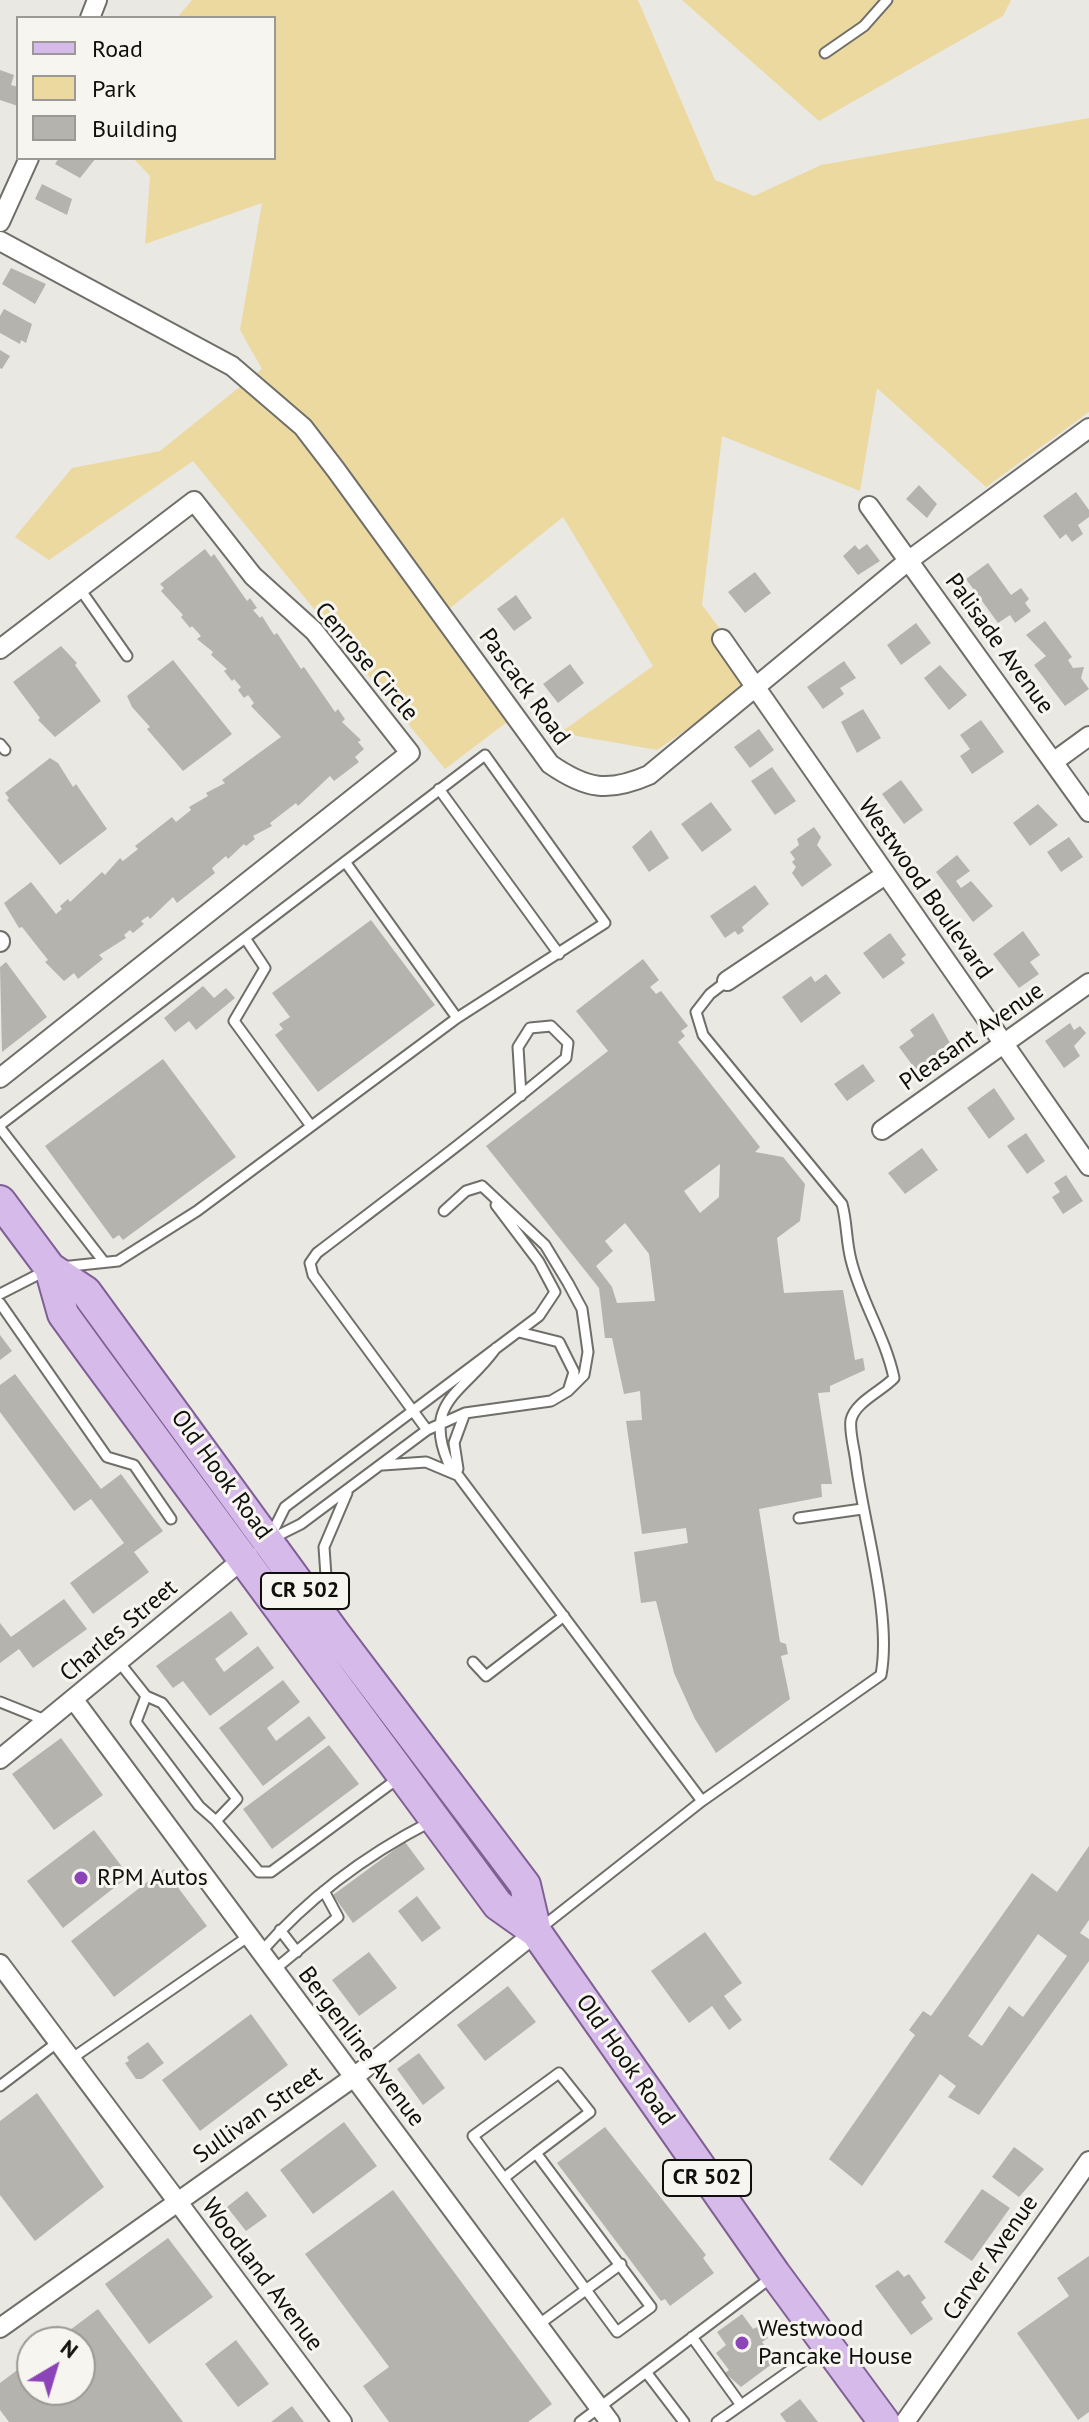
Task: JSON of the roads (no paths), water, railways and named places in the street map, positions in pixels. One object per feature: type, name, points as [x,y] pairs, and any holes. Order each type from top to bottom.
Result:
[{"type":"main road","name":"Old Hook Road","points":[[0,1201],[50,1268],[86,1292],[269,1539],[336,1635],[525,1885],[536,1932]]},
{"type":"main road","name":"Old Hook Road","points":[[50,1268],[63,1314],[433,1821],[498,1905],[536,1932],[775,2274],[884,2422]]},
{"type":"street","points":[[0,222],[28,160]]},
{"type":"street","name":"Pascack Road","points":[[0,241],[232,366],[268,394],[303,427],[336,470],[550,764],[572,780],[598,787],[624,786],[649,775],[908,561],[1089,428]]},
{"type":"street","name":"Cenrose Circle","points":[[0,649],[194,501],[253,576],[314,631],[410,753],[0,1078]]},
{"type":"street","name":"Palisade Avenue","points":[[869,506],[1056,760],[1089,812]]},
{"type":"street","name":"Westwood Boulevard","points":[[722,639],[757,685],[885,875],[1089,1166]]},
{"type":"street","points":[[1056,760],[1089,736]]},
{"type":"street","points":[[727,981],[885,875]]},
{"type":"street","name":"Pleasant Avenue","points":[[882,1130],[1089,983]]},
{"type":"street","name":"Charles Street","points":[[0,1759],[269,1539]]},
{"type":"street","name":"Bergenline Avenue","points":[[74,1700],[605,2414]]},
{"type":"street","name":"Sullivan Street","points":[[0,2327],[354,2077],[536,1932]]},
{"type":"street","name":"Woodland Avenue","points":[[0,1964],[342,2422]]},
{"type":"street","name":"Carver Avenue","points":[[905,2422],[1086,2176]]},
{"type":"lane","points":[[825,53],[864,26],[887,0]]},
{"type":"lane","points":[[80,589],[127,656]]},
{"type":"lane","points":[[0,1294],[50,1268],[118,1261],[197,1211],[457,1018],[605,923],[485,755],[0,1127],[104,1262]]},
{"type":"lane","points":[[439,789],[559,954]]},
{"type":"lane","points":[[346,863],[457,1018]]},
{"type":"lane","points":[[245,938],[265,968],[234,1021],[311,1126]]},
{"type":"lane","points":[[536,1932],[702,1801],[881,1675],[886,1649],[862,1509],[851,1420],[862,1404],[894,1378],[887,1345],[850,1258],[849,1227],[842,1204],[703,1035],[696,1012],[710,994],[727,981]]},
{"type":"lane","points":[[427,1430],[313,1275],[310,1263],[317,1253],[521,1096],[566,1058],[568,1043],[551,1026],[530,1028],[518,1047],[521,1096]]},
{"type":"lane","points":[[269,1539],[285,1507],[519,1332],[539,1316],[555,1292],[539,1262],[482,1186]]},
{"type":"lane","points":[[269,1539],[301,1524],[427,1430],[465,1413],[551,1401],[568,1391],[584,1375],[582,1309],[545,1245],[482,1186]]},
{"type":"lane","points":[[444,1211],[466,1191],[482,1186]]},
{"type":"lane","points":[[0,1303],[107,1457],[134,1465],[171,1519]]},
{"type":"lane","points":[[519,1332],[559,1342],[574,1372],[568,1391]]},
{"type":"lane","points":[[496,1348],[481,1370],[442,1406],[437,1425],[438,1439],[448,1462],[702,1801]]},
{"type":"lane","points":[[460,1476],[454,1443],[465,1413]]},
{"type":"lane","points":[[381,1466],[426,1462],[460,1476]]},
{"type":"lane","points":[[336,1635],[324,1591],[324,1547],[348,1489]]},
{"type":"lane","points":[[799,1518],[862,1509]]},
{"type":"lane","points":[[473,1662],[486,1676],[564,1616]]},
{"type":"lane","points":[[119,1662],[146,1696],[162,1703],[237,1799],[216,1821]]},
{"type":"lane","points":[[146,1696],[136,1722],[199,1806],[216,1821],[259,1872],[271,1872],[401,1776]]},
{"type":"lane","points":[[0,1702],[48,1721]]},
{"type":"lane","points":[[261,1952],[297,1910],[389,1844],[433,1821]]},
{"type":"lane","points":[[274,1970],[338,1917],[324,1891]]},
{"type":"lane","points":[[280,1930],[297,1952]]},
{"type":"lane","points":[[71,2059],[249,1936]]},
{"type":"lane","points":[[0,2086],[58,2042]]},
{"type":"lane","points":[[504,2178],[540,2158],[590,2112],[559,2073],[473,2136],[617,2332],[651,2307],[540,2158]]},
{"type":"lane","points":[[538,2325],[621,2264]]},
{"type":"lane","points":[[580,2422],[605,2414],[646,2372],[775,2274]]},
{"type":"lane","points":[[692,2337],[741,2405]]},
{"type":"lane","points":[[717,2422],[827,2345]]},
{"type":"lane","points":[[646,2372],[684,2422]]},
{"type":"place","name":"RPM Autos","points":[[81,1878]]},
{"type":"place","name":"Westwood Pancake House","points":[[742,2343]]}]
